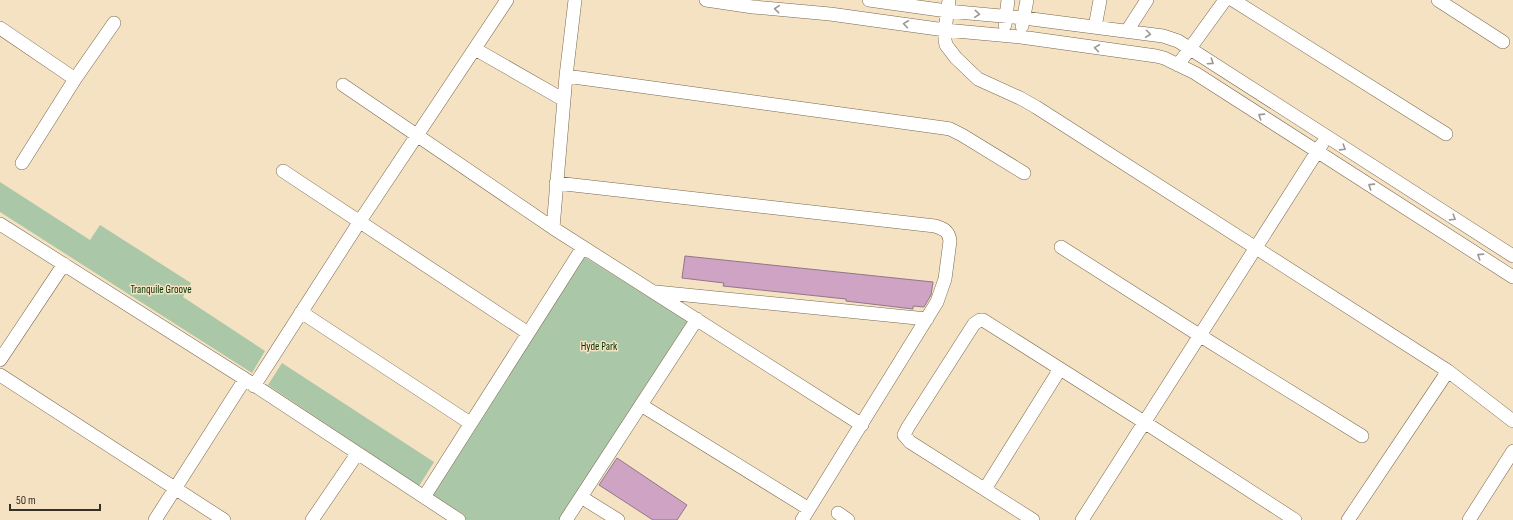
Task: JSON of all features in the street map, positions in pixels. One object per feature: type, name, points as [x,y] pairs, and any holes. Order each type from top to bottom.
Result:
[{"type":"street","points":[[155,520],[175,488],[301,312],[507,0]]},
{"type":"street","points":[[553,228],[566,76],[575,0]]},
{"type":"street","points":[[706,0],[753,7],[830,14],[945,30],[1020,36],[1156,56],[1195,73],[1513,277]]},
{"type":"street","points":[[869,0],[948,5],[1006,16],[1163,36],[1178,41],[1513,256]]},
{"type":"street","points":[[1004,35],[1008,0]]},
{"type":"street","points":[[1020,36],[1027,0]]},
{"type":"street","points":[[1095,27],[1100,0]]},
{"type":"street","points":[[1127,31],[1147,0]]},
{"type":"street","points":[[1178,65],[1225,0]]},
{"type":"street","points":[[1233,0],[1446,134]]},
{"type":"street","points":[[1438,0],[1503,42]]},
{"type":"street","points":[[948,5],[945,30],[946,45],[956,58],[978,79],[1036,107],[1448,371],[1513,421]]},
{"type":"street","points":[[22,163],[75,79],[114,23]]},
{"type":"street","points":[[0,28],[75,79]]},
{"type":"street","points":[[475,49],[564,100]]},
{"type":"street","points":[[566,76],[944,128],[962,135],[1024,173]]},
{"type":"street","points":[[343,85],[418,134],[553,228],[862,425]]},
{"type":"street","points":[[1082,520],[1326,137]]},
{"type":"street","points":[[283,171],[528,333]]},
{"type":"street","points":[[556,184],[942,228],[947,231],[950,236],[945,279],[937,302],[805,515],[641,405]]},
{"type":"street","points":[[0,224],[250,383],[459,520]]},
{"type":"street","points":[[424,497],[583,247]]},
{"type":"street","points":[[1061,247],[1362,436]]},
{"type":"street","points":[[0,360],[64,264]]},
{"type":"street","points":[[654,292],[927,319]]},
{"type":"street","points":[[301,312],[470,423]]},
{"type":"street","points":[[566,520],[697,319]]},
{"type":"street","points":[[1033,520],[910,442],[904,435],[908,426],[974,324],[980,320],[983,320],[1144,422],[1295,520]]},
{"type":"street","points":[[985,489],[1060,369]]},
{"type":"street","points":[[1348,520],[1448,371]]},
{"type":"street","points":[[0,375],[224,520]]},
{"type":"street","points":[[1469,520],[1513,451]]},
{"type":"street","points":[[312,520],[357,454]]},
{"type":"street","points":[[581,497],[618,520]]},
{"type":"green space","name":"Tranquile Groove","points":[[0,182],[90,240],[100,225],[191,283],[183,297],[265,351],[252,373],[0,212]]},
{"type":"green space","name":"Hyde Park","points":[[583,256],[689,322],[560,520],[466,520],[430,496]]},
{"type":"green space","points":[[282,363],[434,462],[419,486],[268,385]]},
{"type":"building","points":[[685,256],[933,282],[931,295],[924,307],[913,306],[913,309],[846,301],[846,299],[723,286],[724,283],[682,278]]},
{"type":"building","points":[[617,458],[687,505],[677,520],[653,520],[599,485]]}]
